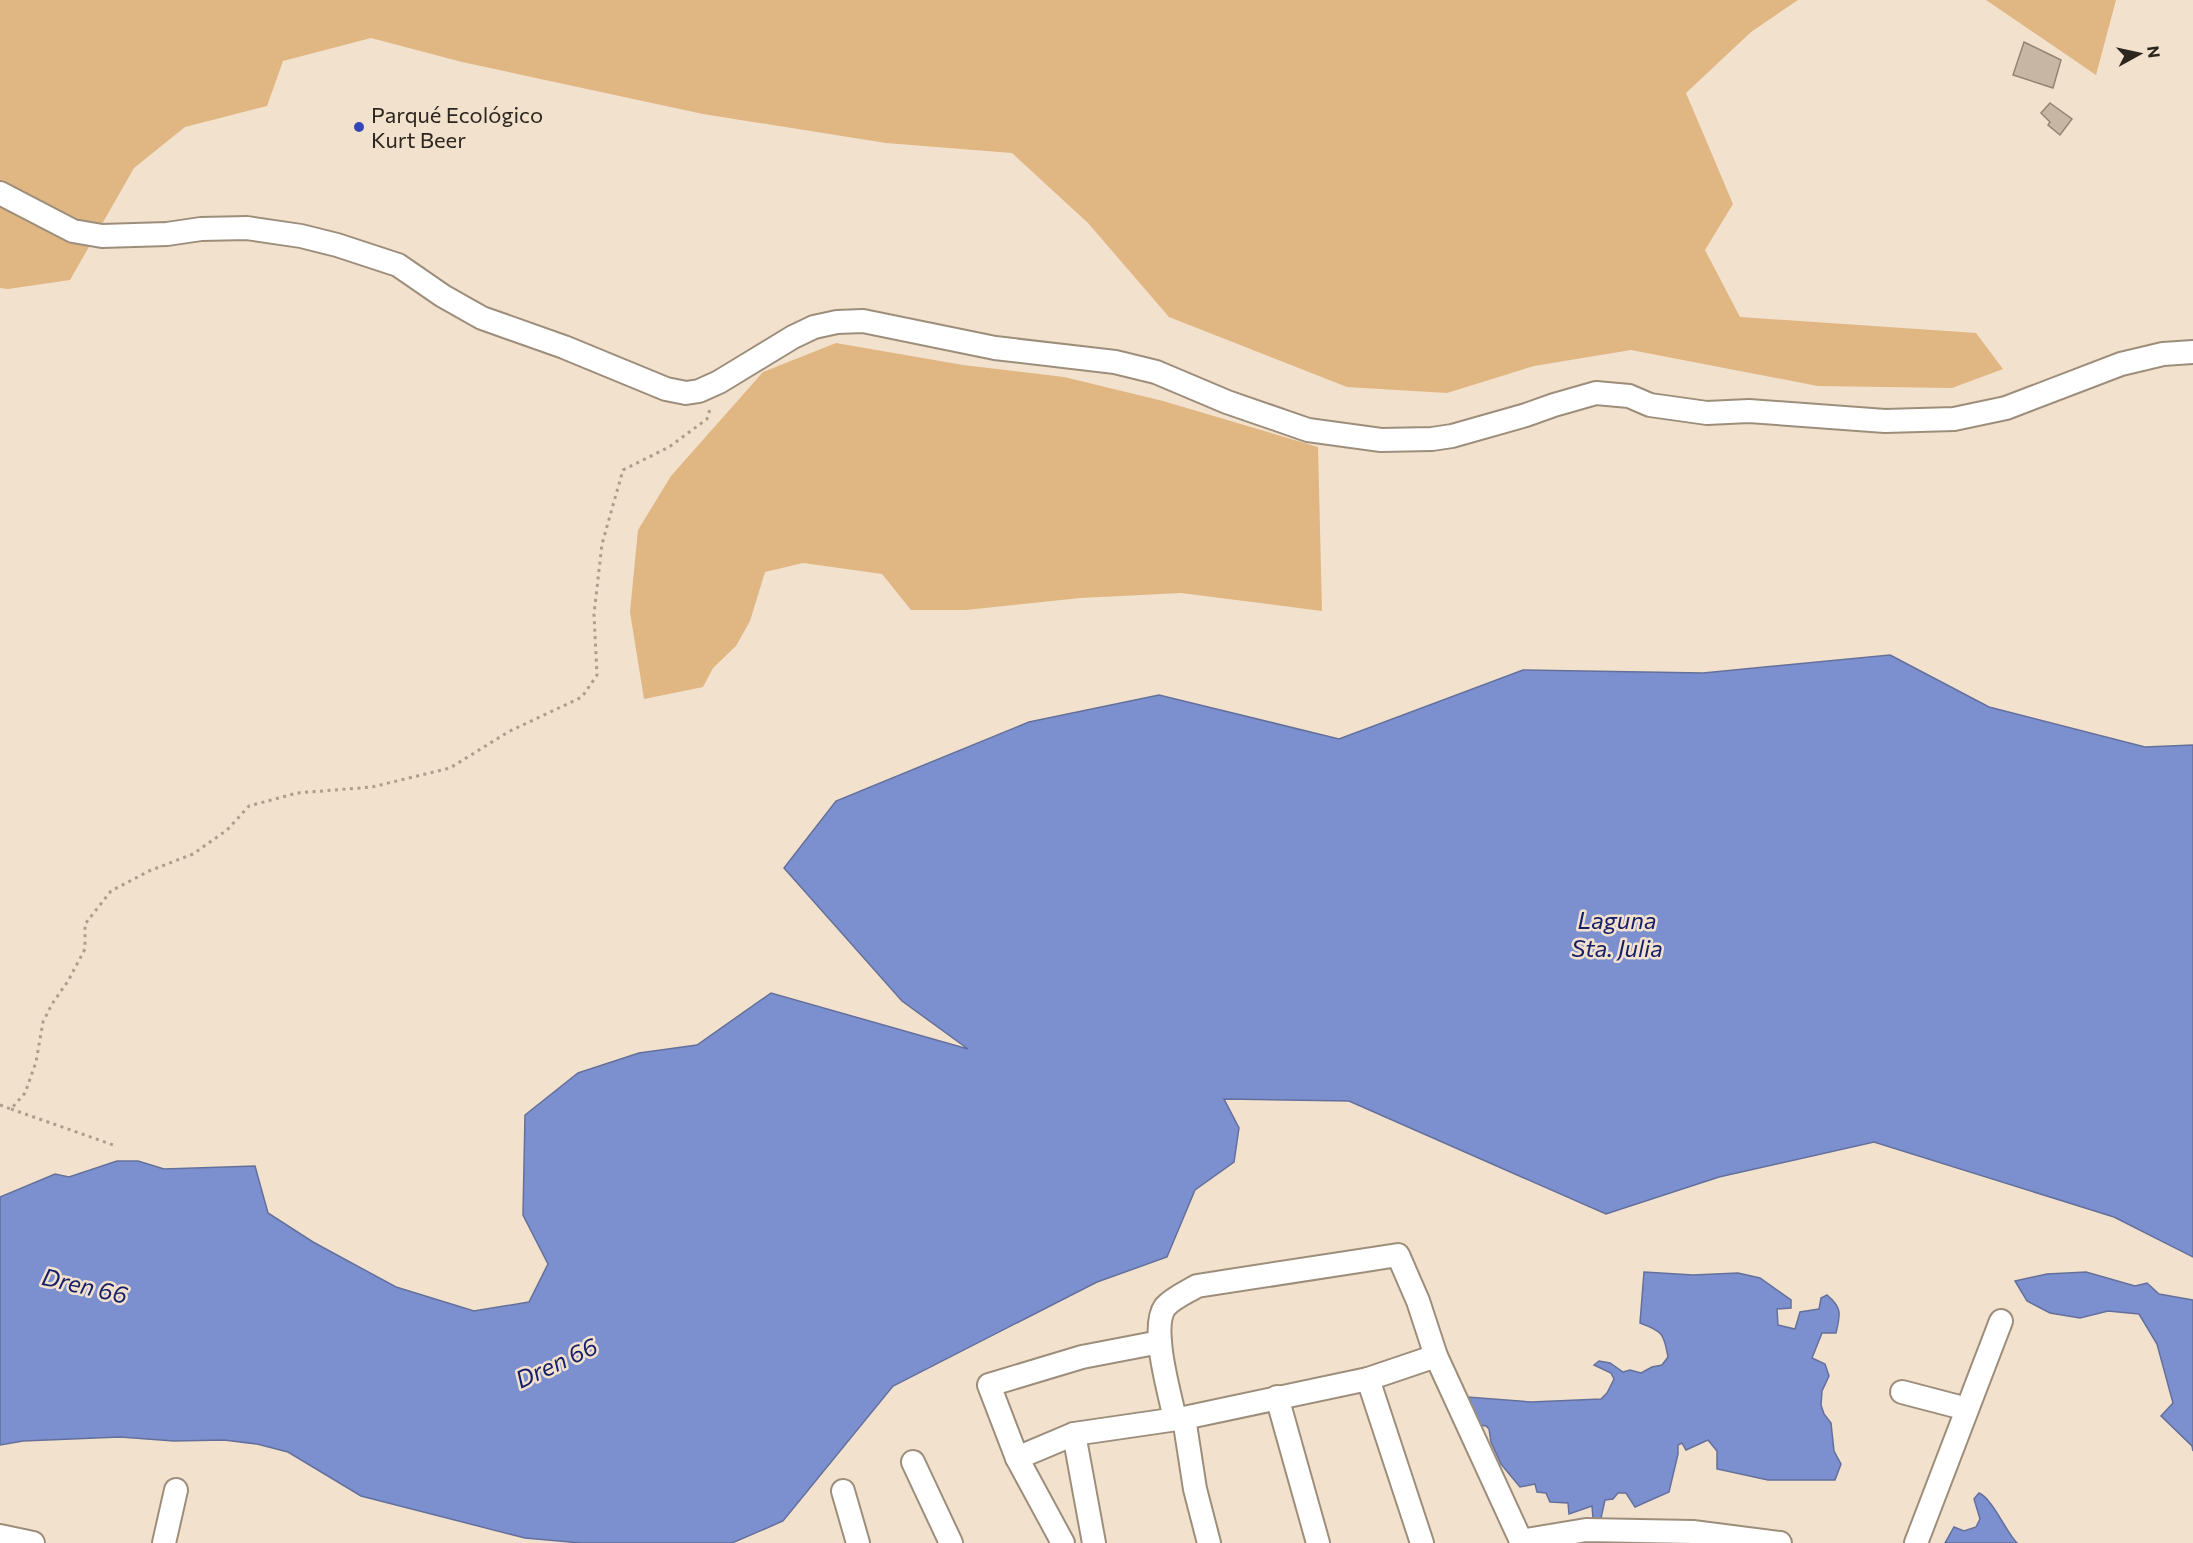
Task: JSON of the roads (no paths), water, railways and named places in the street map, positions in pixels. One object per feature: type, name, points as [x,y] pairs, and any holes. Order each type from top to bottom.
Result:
[{"type":"street","points":[[0,193],[73,231],[102,236],[247,228],[301,236],[337,245],[398,265],[443,296],[482,318],[564,347],[666,389],[686,393],[699,391],[719,382],[793,337],[814,327],[837,322],[862,321],[986,347],[1114,362],[1156,372],[1227,402],[1308,430],[1381,440],[1432,439],[1508,420],[1596,393],[1629,396],[1650,405],[1707,413],[1749,411],[1885,421],[1954,419],[2006,408],[2121,364],[2163,354],[2193,352]]},
{"type":"street","points":[[1209,1543],[1160,1342],[1160,1322],[1165,1308],[1179,1296],[1197,1286],[1398,1255],[1418,1301],[1436,1356],[1522,1542],[1586,1530],[1693,1532],[1780,1543]]},
{"type":"street","points":[[1916,1543],[2001,1320]]},
{"type":"street","points":[[1063,1543],[1017,1458],[989,1385],[1082,1357],[1160,1342]]},
{"type":"street","points":[[1017,1458],[1074,1434],[1180,1418],[1368,1378],[1436,1356]]},
{"type":"street","points":[[1368,1378],[1422,1543]]},
{"type":"street","points":[[1902,1392],[1967,1409]]},
{"type":"street","points":[[1277,1397],[1318,1543]]},
{"type":"street","points":[[1074,1434],[1094,1543]]},
{"type":"street","points":[[913,1462],[951,1543]]},
{"type":"street","points":[[164,1543],[176,1490]]},
{"type":"street","points":[[843,1491],[858,1543]]},
{"type":"street","points":[[0,1536],[33,1543]]},
{"type":"water","name":"Laguna Sta. Julia","points":[[1890,655],[1989,707],[2145,747],[2193,745],[2193,1257],[2114,1217],[1874,1142],[1719,1177],[1606,1214],[1349,1101],[1224,1099],[1239,1128],[1234,1162],[1195,1190],[1167,1257],[1097,1282],[893,1386],[783,1521],[732,1543],[581,1543],[525,1538],[361,1496],[288,1452],[257,1444],[224,1440],[174,1441],[120,1437],[23,1441],[0,1445],[0,1197],[55,1174],[69,1177],[117,1161],[138,1161],[164,1169],[255,1166],[268,1213],[313,1242],[396,1287],[474,1311],[529,1302],[548,1264],[523,1215],[525,1115],[578,1073],[639,1053],[697,1045],[771,993],[968,1049],[902,1001],[784,868],[836,801],[1029,722],[1159,695],[1339,739],[1523,670],[1703,673]]},
{"type":"water","points":[[1644,1272],[1693,1275],[1738,1273],[1760,1278],[1791,1300],[1791,1308],[1777,1309],[1778,1325],[1795,1329],[1800,1312],[1819,1309],[1821,1298],[1827,1295],[1836,1304],[1839,1321],[1836,1333],[1822,1333],[1812,1358],[1825,1364],[1829,1376],[1822,1391],[1821,1405],[1831,1423],[1834,1451],[1841,1464],[1835,1480],[1768,1480],[1717,1469],[1717,1451],[1708,1440],[1686,1450],[1682,1443],[1678,1445],[1669,1492],[1635,1507],[1626,1493],[1618,1493],[1613,1499],[1605,1500],[1601,1518],[1593,1519],[1592,1506],[1569,1514],[1568,1503],[1550,1502],[1546,1493],[1537,1492],[1535,1484],[1520,1487],[1501,1464],[1491,1442],[1489,1429],[1480,1425],[1468,1397],[1531,1402],[1601,1399],[1614,1379],[1611,1373],[1594,1365],[1599,1361],[1610,1363],[1623,1372],[1630,1370],[1641,1373],[1662,1365],[1668,1357],[1661,1334],[1640,1323]]},
{"type":"water","points":[[2086,1272],[2135,1286],[2147,1283],[2159,1294],[2193,1300],[2193,1451],[2192,1446],[2161,1416],[2173,1403],[2157,1344],[2139,1314],[2108,1311],[2080,1318],[2050,1313],[2027,1301],[2015,1281],[2047,1274]]},
{"type":"water","points":[[1979,1493],[1989,1501],[2017,1543],[1945,1543],[1954,1527],[1964,1531],[1976,1527],[1980,1519],[1974,1499]]},
{"type":"place","name":"Parqué Ecológico Kurt Beer","points":[[359,127]]},
{"type":"water label","name":"Dren 66","points":[[85,1285]]},
{"type":"water label","name":"Dren 66","points":[[556,1362]]}]
